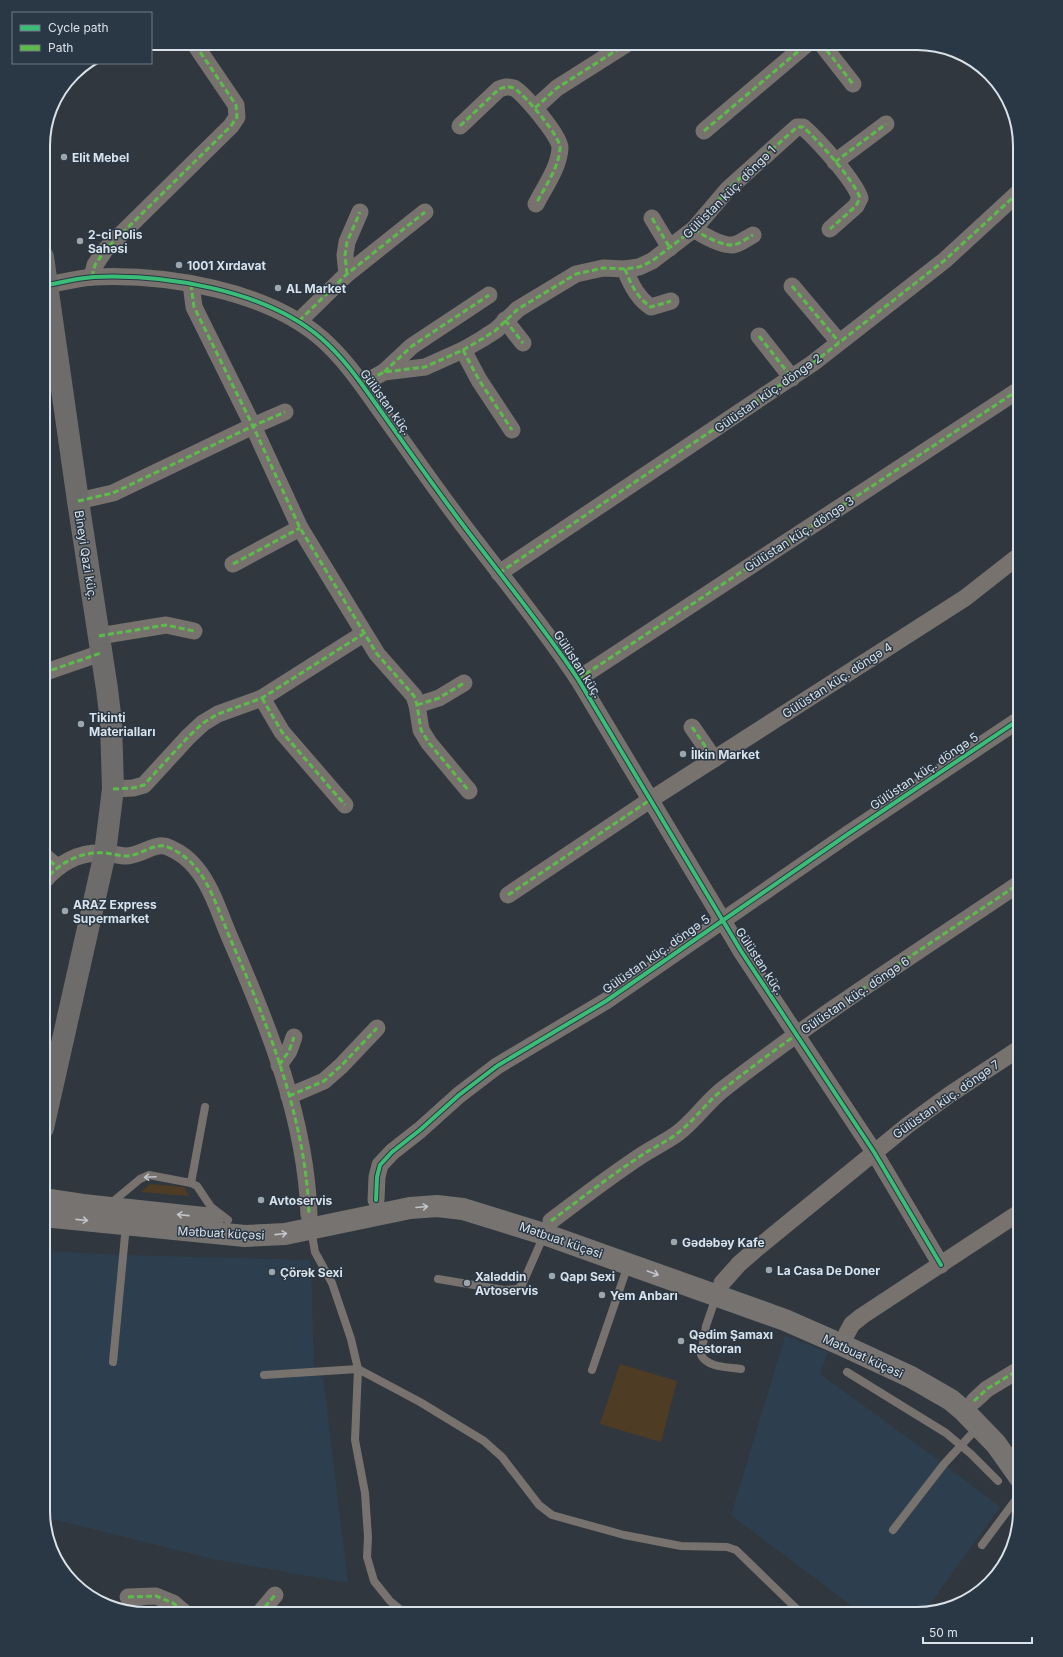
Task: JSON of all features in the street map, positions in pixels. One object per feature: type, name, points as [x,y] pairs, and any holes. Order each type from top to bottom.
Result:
[{"type":"main road","name":"Bineyi Qazi küç.","points":[[50,327],[111,722],[113,789],[105,853],[50,1097]]},
{"type":"main road","name":"Mətbuat küçəsi","points":[[50,1217],[245,1236],[285,1234],[310,1222],[376,1200],[410,1194],[439,1191],[466,1195],[497,1203],[548,1227],[720,1289],[785,1320],[845,1339],[973,1413],[1013,1468]]},
{"type":"main road","name":"Mətbuat küçəsi","points":[[50,1200],[228,1220],[264,1222],[310,1222],[378,1214],[410,1208],[437,1206],[463,1209],[548,1227]]},
{"type":"main road","name":"Mətbuat küçəsi","points":[[973,1413],[989,1415],[1013,1445]]},
{"type":"street","points":[[92,277],[95,264],[105,250],[231,126],[237,116],[236,105],[199,50]]},
{"type":"street","points":[[535,108],[557,88],[617,50]]},
{"type":"street","points":[[704,131],[800,50]]},
{"type":"street","points":[[826,50],[853,84]]},
{"type":"street","points":[[460,126],[499,89],[508,86],[515,89],[535,108],[557,138],[561,146],[557,163],[536,204]]},
{"type":"street","points":[[835,162],[886,124]]},
{"type":"street","name":"Gülüstan küç. döngə 1","points":[[362,384],[384,372],[426,367],[463,350],[482,339],[522,306],[576,274],[603,268],[625,269],[639,267],[652,261],[694,229],[728,189],[797,127],[803,127],[810,133],[835,162],[858,192],[860,198],[856,206],[830,229]]},
{"type":"street","name":"Gülüstan küç. döngə 2","points":[[499,574],[792,378],[945,260],[1013,197]]},
{"type":"street","points":[[347,274],[345,255],[348,242],[360,212]]},
{"type":"street","points":[[300,321],[347,274],[425,212]]},
{"type":"street","points":[[652,218],[670,248]]},
{"type":"street","points":[[694,229],[704,236],[728,245],[734,245],[753,235]]},
{"type":"street","points":[[625,269],[629,280],[643,302],[651,307],[671,300]]},
{"type":"street","name":"Gülüstan küç.","points":[[50,285],[92,277],[148,278],[192,284],[256,302],[300,321],[322,339],[341,358],[362,384],[443,499],[499,574],[552,640],[578,679],[741,951],[874,1152],[941,1264]]},
{"type":"street","points":[[192,284],[194,307],[253,426],[300,528],[363,634],[377,654],[414,696],[417,705],[420,730],[429,743],[470,791]]},
{"type":"street","points":[[792,286],[839,342]]},
{"type":"street","points":[[384,372],[412,346],[489,295]]},
{"type":"street","points":[[505,320],[523,343]]},
{"type":"street","points":[[759,336],[792,378]]},
{"type":"street","points":[[463,350],[479,380],[512,430]]},
{"type":"street","name":"Gülüstan küç. döngə 3","points":[[578,679],[1013,394]]},
{"type":"street","points":[[78,501],[113,493],[285,412]]},
{"type":"street","points":[[233,564],[300,528]]},
{"type":"street","name":"Gülüstan küç. döngə 4","points":[[508,895],[650,800],[965,598],[1013,560]]},
{"type":"street","points":[[50,669],[100,644],[166,625],[194,631]]},
{"type":"street","points":[[113,789],[133,788],[144,785],[188,737],[203,723],[218,714],[262,698],[363,634]]},
{"type":"street","points":[[417,705],[439,698],[464,683]]},
{"type":"street","points":[[262,698],[282,732],[345,805]]},
{"type":"street","name":"Gülüstan küç. döngə 5","points":[[376,1200],[377,1177],[380,1165],[392,1152],[420,1130],[459,1095],[497,1066],[606,1001],[722,920],[1013,724]]},
{"type":"street","points":[[692,727],[714,759]]},
{"type":"street","points":[[50,874],[57,867],[70,860],[87,854],[105,853],[129,856],[140,854],[160,845],[168,847],[183,856],[196,867],[211,893],[248,980],[272,1043],[289,1096],[300,1142],[307,1185],[310,1222]]},
{"type":"street","points":[[50,861],[57,867]]},
{"type":"street","name":"Gülüstan küç. döngə 6","points":[[548,1227],[584,1195],[677,1133],[691,1122],[710,1100],[796,1035],[1013,888]]},
{"type":"street","points":[[289,1096],[324,1081],[341,1066],[378,1028]]},
{"type":"street","points":[[279,1065],[289,1051],[294,1037]]},
{"type":"street","name":"Gülüstan küç. döngə 7","points":[[720,1289],[744,1259],[874,1152],[949,1095],[1013,1053]]},
{"type":"street","points":[[845,1339],[852,1324],[862,1316],[1013,1217]]},
{"type":"street","points":[[973,1413],[987,1389],[1013,1373]]},
{"type":"street","points":[[265,1607],[275,1595]]},
{"type":"street","points":[[128,1597],[156,1596],[173,1603],[178,1607]]},
{"type":"lane","points":[[191,1183],[205,1107]]},
{"type":"lane","points":[[106,1207],[140,1179],[149,1175],[191,1183],[197,1186],[211,1207],[228,1220]]},
{"type":"lane","points":[[310,1222],[315,1252],[332,1284],[348,1332],[358,1369],[355,1440],[365,1493],[368,1537],[367,1557],[374,1581],[390,1601],[397,1607]]},
{"type":"lane","points":[[112,1362],[126,1225]]},
{"type":"lane","points":[[438,1279],[504,1290],[516,1290],[522,1285],[548,1227]]},
{"type":"lane","points":[[592,1370],[631,1257]]},
{"type":"lane","points":[[720,1289],[706,1326],[701,1355],[708,1363],[741,1369]]},
{"type":"lane","points":[[264,1374],[358,1369],[420,1402],[484,1441],[502,1456],[539,1505],[552,1515],[624,1535],[681,1546],[727,1546],[736,1550],[795,1607]]},
{"type":"lane","points":[[847,1372],[946,1434],[961,1445],[998,1481]]},
{"type":"lane","points":[[893,1530],[961,1445],[973,1413]]},
{"type":"lane","points":[[982,1545],[1013,1503]]},
{"type":"shaded area","points":[[150,1184],[184,1187],[189,1196],[141,1192]]},
{"type":"shaded area","points":[[50,1251],[124,1255],[311,1260],[314,1376],[323,1377],[348,1583],[213,1559],[51,1519]]},
{"type":"shaded area","points":[[785,1336],[828,1352],[820,1374],[944,1464],[1000,1507],[928,1606],[917,1607],[854,1607],[731,1515]]},
{"type":"shaded area","points":[[620,1364],[677,1381],[661,1442],[600,1424]]},
{"type":"marked path","points":[[92,277],[95,265],[105,250],[231,126],[237,117],[236,105],[199,50]]},
{"type":"marked path","points":[[535,108],[557,88],[617,50]]},
{"type":"marked path","points":[[704,131],[800,50]]},
{"type":"marked path","points":[[826,50],[853,84]]},
{"type":"marked path","points":[[460,126],[499,89],[506,87],[514,88],[526,98],[549,126],[555,135],[560,148],[557,163],[536,204]]},
{"type":"marked path","points":[[835,162],[886,124]]},
{"type":"marked path","points":[[362,384],[384,372],[425,367],[463,350],[496,330],[518,309],[576,274],[603,268],[625,269],[639,267],[652,261],[694,229],[728,189],[797,127],[803,127],[826,150],[851,181],[860,198],[856,206],[830,229]]},
{"type":"marked path","points":[[499,573],[813,363],[945,260],[1013,197]]},
{"type":"marked path","points":[[347,274],[345,255],[347,242],[360,212]]},
{"type":"marked path","points":[[299,321],[347,274],[425,212]]},
{"type":"marked path","points":[[652,218],[670,248]]},
{"type":"marked path","points":[[694,229],[712,240],[728,245],[733,245],[753,235]]},
{"type":"marked path","points":[[625,269],[629,280],[646,304],[651,307],[671,301]]},
{"type":"marked path","points":[[191,284],[194,307],[253,426],[300,528],[377,654],[414,696],[421,730],[429,743],[469,791]]},
{"type":"marked path","points":[[792,286],[839,342]]},
{"type":"marked path","points":[[384,372],[412,346],[489,295]]},
{"type":"marked path","points":[[505,320],[523,343]]},
{"type":"marked path","points":[[759,336],[792,378]]},
{"type":"marked path","points":[[463,350],[479,380],[512,430]]},
{"type":"marked path","points":[[578,679],[1013,394]]},
{"type":"marked path","points":[[78,501],[113,493],[285,412]]},
{"type":"marked path","points":[[233,564],[300,528]]},
{"type":"marked path","points":[[99,636],[166,625],[194,631]]},
{"type":"marked path","points":[[113,789],[133,788],[144,785],[188,737],[203,723],[218,714],[262,698],[363,634]]},
{"type":"marked path","points":[[50,671],[101,653]]},
{"type":"marked path","points":[[417,705],[439,698],[464,683]]},
{"type":"marked path","points":[[262,698],[282,732],[345,805]]},
{"type":"marked path","points":[[692,727],[714,759]]},
{"type":"marked path","points":[[508,895],[650,800]]},
{"type":"marked path","points":[[50,874],[63,864],[79,856],[96,853],[130,856],[159,846],[164,846],[177,852],[196,868],[207,884],[215,902],[258,1004],[283,1073],[301,1143],[309,1215]]},
{"type":"marked path","points":[[50,861],[57,867]]},
{"type":"marked path","points":[[551,1221],[628,1165],[678,1133],[691,1122],[720,1092],[798,1034],[1013,888]]},
{"type":"marked path","points":[[289,1096],[324,1081],[341,1066],[377,1028]]},
{"type":"marked path","points":[[279,1065],[289,1051],[294,1037]]},
{"type":"marked path","points":[[974,1401],[987,1389],[1013,1373]]},
{"type":"marked path","points":[[265,1607],[275,1595]]},
{"type":"marked path","points":[[128,1597],[156,1596],[173,1603],[178,1607]]},
{"type":"cycle path","points":[[50,285],[94,277],[122,277],[183,282],[214,288],[244,297],[272,308],[298,321],[321,338],[345,362],[443,498],[578,679],[741,951],[874,1152],[941,1265]]},
{"type":"cycle path","points":[[376,1200],[377,1177],[380,1165],[392,1152],[420,1130],[459,1095],[497,1066],[606,1001],[848,834],[1013,724]]},
{"type":"place","name":"Elit Mebel","points":[[64,157]]},
{"type":"place","name":"2-ci Polis Sahəsi","points":[[80,241]]},
{"type":"place","name":"1001 Xırdavat","points":[[179,265]]},
{"type":"place","name":"AL Market","points":[[278,288]]},
{"type":"place","name":"Tikinti Materialları","points":[[81,724]]},
{"type":"place","name":"İlkin Market","points":[[683,754]]},
{"type":"place","name":"ARAZ Express Supermarket","points":[[65,911]]},
{"type":"place","name":"Avtoservis","points":[[261,1200]]},
{"type":"place","name":"Gədəbəy Kafe","points":[[674,1242]]},
{"type":"place","name":"La Casa De Doner","points":[[769,1270]]},
{"type":"place","name":"Çörək Sexi","points":[[272,1272]]},
{"type":"place","name":"Qapı Sexi","points":[[552,1276]]},
{"type":"place","name":"Xaləddin Avtoservis","points":[[467,1283]]},
{"type":"place","name":"Yem Anbarı","points":[[602,1295]]},
{"type":"place","name":"Qədim Şamaxı Restoran","points":[[681,1341]]}]
